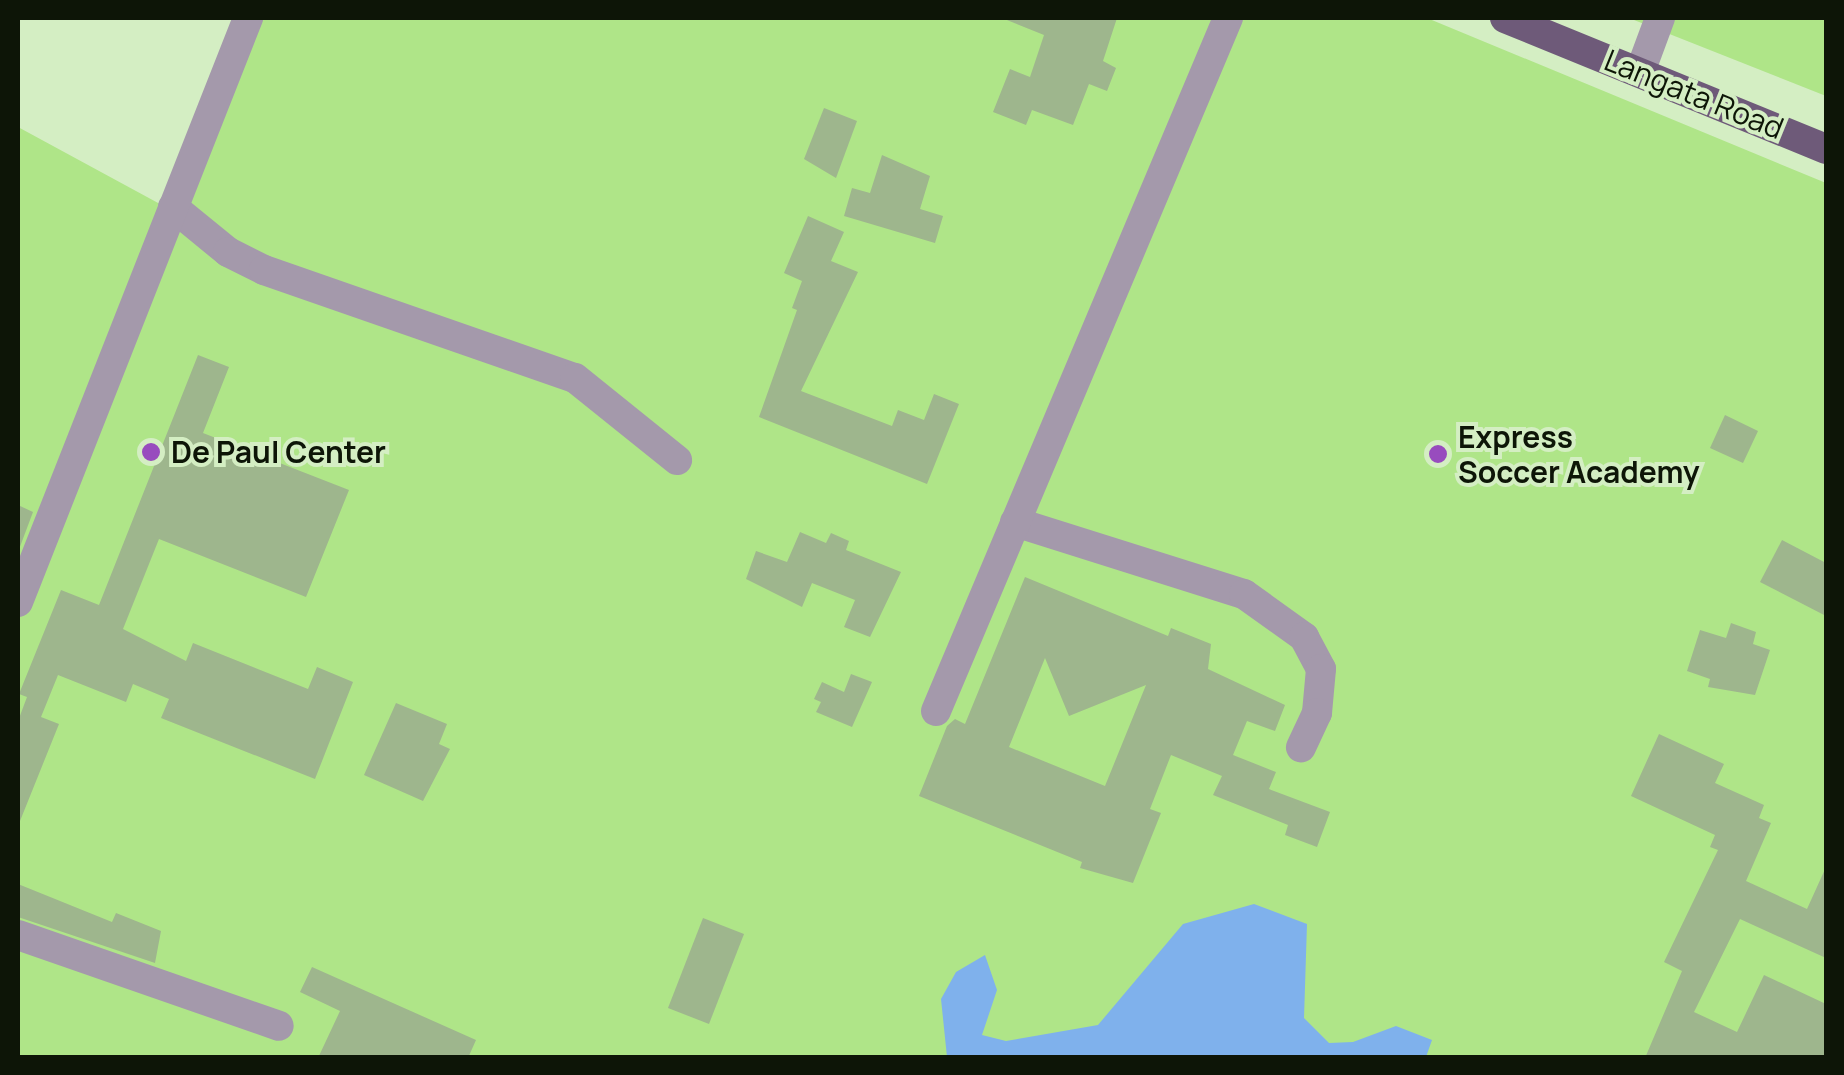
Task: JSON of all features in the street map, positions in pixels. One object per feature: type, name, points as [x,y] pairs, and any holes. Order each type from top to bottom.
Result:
[{"type":"main road","name":"Langata Road","points":[[1505,18],[1826,149]]},
{"type":"street","points":[[18,602],[248,18]]},
{"type":"street","points":[[936,710],[1228,18]]},
{"type":"street","points":[[1640,72],[1660,18]]},
{"type":"street","points":[[173,207],[228,252],[264,270],[574,378],[677,460]]},
{"type":"street","points":[[1015,522],[1244,594],[1304,637],[1321,669],[1316,713],[1301,748]]},
{"type":"street","points":[[18,935],[279,1026]]},
{"type":"green space","points":[[249,18],[1427,18],[1826,183],[1826,1057],[18,1057],[18,127],[171,210]]},
{"type":"green space","points":[[1629,18],[1826,18],[1826,96]]},
{"type":"water","points":[[1254,904],[1307,924],[1304,1018],[1329,1043],[1353,1042],[1396,1026],[1432,1040],[1426,1057],[947,1057],[941,999],[956,972],[985,955],[997,990],[982,1035],[1006,1041],[1098,1025],[1183,924]]},
{"type":"building","points":[[1002,18],[1117,18],[1103,61],[1116,68],[1107,91],[1089,84],[1073,125],[1032,110],[1026,125],[993,112],[1010,69],[1030,77],[1044,35]]},
{"type":"building","points":[[824,108],[857,121],[836,178],[804,159]]},
{"type":"building","points":[[882,155],[930,176],[920,209],[943,216],[935,243],[844,216],[852,188],[870,193]]},
{"type":"building","points":[[808,216],[844,232],[831,261],[858,272],[801,391],[892,426],[898,410],[924,420],[934,394],[959,404],[927,484],[759,417],[797,310],[792,308],[802,281],[784,273]]},
{"type":"building","points":[[198,355],[229,367],[203,433],[349,490],[306,597],[159,539],[123,629],[186,661],[193,643],[308,689],[317,667],[353,682],[315,779],[161,718],[169,699],[133,684],[126,702],[58,675],[41,717],[59,724],[18,826],[18,721],[27,697],[19,694],[61,590],[99,605]]},
{"type":"building","points":[[1725,415],[1758,431],[1743,463],[1710,448]]},
{"type":"building","points":[[18,505],[33,512],[18,552]]},
{"type":"building","points":[[800,532],[826,543],[831,533],[849,541],[846,550],[901,572],[870,637],[844,627],[855,600],[812,583],[802,607],[746,579],[756,551],[787,562]]},
{"type":"building","points":[[1782,540],[1826,563],[1826,616],[1760,582]]},
{"type":"building","points":[[1025,577],[1168,636],[1171,628],[1211,644],[1208,669],[1285,705],[1275,731],[1247,721],[1233,755],[1276,772],[1269,789],[1330,812],[1317,847],[1285,835],[1288,825],[1213,795],[1222,776],[1171,755],[1150,809],[1161,813],[1133,883],[1080,868],[1082,862],[919,796],[947,726],[955,719],[965,724]],"holes":[[[1045,658],[1069,716],[1146,685],[1105,786],[1009,747]]]},
{"type":"building","points":[[1731,623],[1756,632],[1753,644],[1770,650],[1755,695],[1708,687],[1710,679],[1687,671],[1700,630],[1726,638]]},
{"type":"building","points":[[851,674],[872,682],[852,727],[816,712],[821,702],[814,699],[822,682],[844,692]]},
{"type":"building","points":[[396,703],[447,724],[439,744],[450,749],[423,801],[364,775]]},
{"type":"building","points":[[1659,734],[1724,764],[1715,783],[1764,805],[1759,818],[1771,823],[1746,881],[1807,909],[1826,867],[1826,958],[1740,919],[1694,1012],[1737,1032],[1764,975],[1826,1004],[1826,1058],[1645,1058],[1682,971],[1664,962],[1718,850],[1710,847],[1715,835],[1631,796]]},
{"type":"building","points":[[18,884],[112,922],[116,913],[161,931],[155,963],[18,917]]},
{"type":"building","points":[[703,918],[744,934],[709,1024],[668,1008]]},
{"type":"building","points":[[312,967],[476,1040],[468,1058],[318,1058],[340,1011],[300,992]]},
{"type":"place","name":"De Paul Center","points":[[151,452]]},
{"type":"place","name":"Express Soccer Academy","points":[[1438,454]]}]
